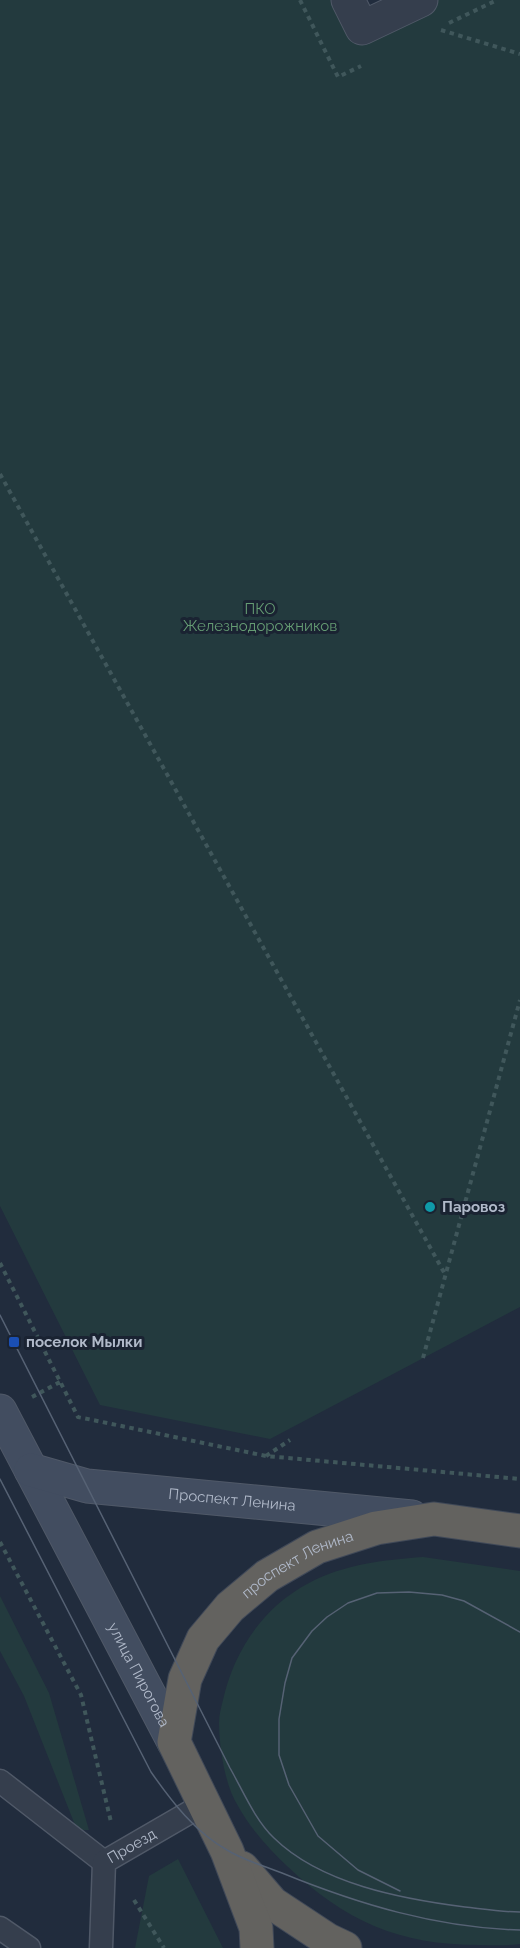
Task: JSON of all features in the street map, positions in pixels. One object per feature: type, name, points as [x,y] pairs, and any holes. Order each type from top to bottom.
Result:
[{"type":"highway","name":"проспект Ленина","points":[[174,1743],[185,1679],[203,1640],[230,1606],[267,1576],[317,1547],[376,1528],[434,1519],[520,1531]]},
{"type":"highway","name":"улица Пирогова","points":[[174,1743],[227,1851],[256,1928],[257,1948]]},
{"type":"highway","points":[[227,1851],[272,1903],[327,1940],[345,1948]]},
{"type":"main road","name":"улица Пирогова","points":[[0,1411],[174,1743]]},
{"type":"main road","name":"Проспект Ленина","points":[[31,1470],[87,1486],[434,1519]]},
{"type":"street","points":[[348,0],[362,28],[421,0]]},
{"type":"lane","points":[[0,1781],[111,1857]]},
{"type":"lane","name":"Проезд","points":[[101,1948],[111,1857],[204,1804]]},
{"type":"lane","points":[[0,1928],[28,1948]]},
{"type":"path","points":[[437,29],[520,54]]},
{"type":"path","points":[[0,474],[446,1276]]},
{"type":"path","points":[[423,1358],[520,1000]]},
{"type":"path","points":[[0,1263],[78,1417],[266,1456],[520,1479]]},
{"type":"path","points":[[266,1456],[290,1440]]},
{"type":"path","points":[[0,1542],[81,1695],[111,1857],[127,1889],[164,1948]]},
{"type":"green space","name":"ПКО Железнодорожников","points":[[0,0],[348,0],[362,28],[421,0],[520,0],[520,1307],[270,1439],[100,1405],[0,1206]]},
{"type":"green space","points":[[423,1557],[520,1571],[520,1944],[450,1944],[423,1940],[398,1935],[352,1915],[330,1902],[309,1885],[267,1845],[248,1822],[236,1802],[225,1773],[219,1729],[223,1700],[243,1648],[264,1618],[293,1593],[336,1571],[364,1564]]},
{"type":"green space","points":[[0,1596],[49,1693],[89,1830],[77,1830],[24,1696],[0,1651]]},
{"type":"green space","points":[[178,1859],[223,1948],[135,1948],[149,1876]]},
{"type":"tram line","points":[[0,1315],[230,1768],[267,1831],[293,1854],[315,1867],[364,1887],[441,1904],[520,1912]]},
{"type":"tram line","points":[[0,1479],[151,1772],[194,1825],[215,1843],[247,1860],[340,1895],[398,1912],[458,1925],[520,1930]]},
{"type":"tram line","points":[[400,1891],[358,1870],[318,1836],[289,1785],[279,1755],[279,1719],[292,1658],[312,1631],[327,1617],[348,1603],[377,1593],[409,1592],[442,1595],[464,1601],[520,1632]]},
{"type":"place","name":"Паровоз","points":[[430,1207]]},
{"type":"place","name":"поселок Мылки","points":[[14,1342]]}]
